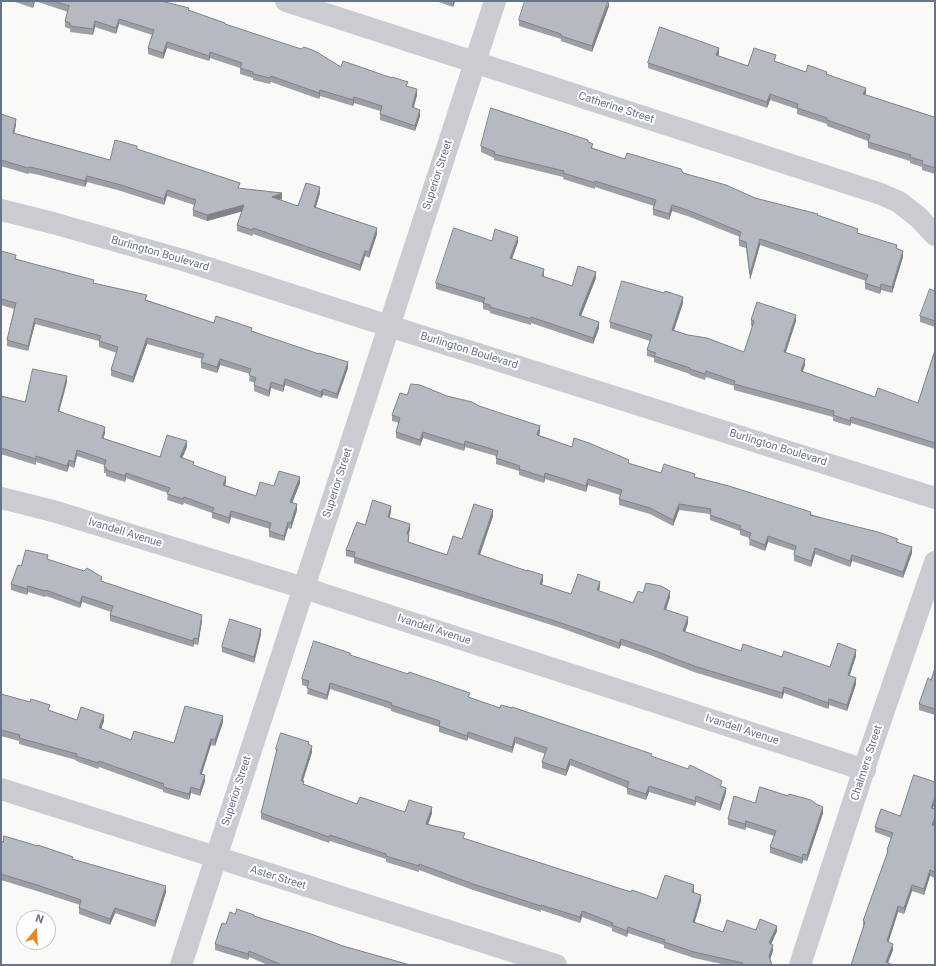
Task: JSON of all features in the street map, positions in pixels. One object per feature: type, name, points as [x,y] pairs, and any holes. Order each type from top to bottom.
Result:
[{"type":"street","name":"Catherine Street","points":[[286,1],[881,194],[899,202],[918,217],[935,235]]},
{"type":"street","name":"Superior Street","points":[[181,965],[495,1]]},
{"type":"street","name":"Burlington Boulevard","points":[[1,210],[61,225],[183,260],[935,498]]},
{"type":"street","name":"Ivandell Avenue","points":[[1,498],[53,511],[304,588],[864,770]]},
{"type":"street","name":"Chalmers Street","points":[[800,965],[864,770],[926,614],[935,562]]},
{"type":"street","name":"Aster Street","points":[[1,789],[556,965]]},
{"type":"building","points":[[53,1],[161,1],[189,8],[188,10],[225,24],[301,49],[304,47],[315,51],[341,67],[343,61],[408,82],[406,86],[417,89],[412,107],[420,110],[415,126],[380,114],[382,106],[354,97],[353,100],[320,90],[319,93],[271,76],[270,78],[253,74],[253,72],[240,68],[242,63],[210,52],[209,56],[167,42],[163,53],[148,48],[154,30],[119,19],[116,28],[95,21],[93,29],[70,26],[70,23],[65,21],[69,6]]},
{"type":"building","points":[[525,1],[608,1],[592,46],[519,20]]},
{"type":"building","points":[[660,27],[719,48],[716,55],[748,66],[754,48],[776,55],[774,61],[806,72],[808,65],[827,72],[826,74],[866,88],[863,94],[934,117],[935,115],[935,168],[922,164],[923,161],[910,157],[911,155],[868,142],[870,135],[797,108],[798,104],[770,94],[767,102],[648,63]]},
{"type":"building","points":[[491,108],[588,140],[588,142],[593,144],[591,148],[625,159],[627,153],[681,169],[683,173],[726,185],[755,198],[818,214],[817,215],[858,229],[857,233],[897,245],[896,248],[903,251],[892,287],[881,284],[880,288],[865,283],[868,275],[760,239],[750,274],[746,242],[739,240],[741,232],[672,205],[669,214],[653,209],[656,200],[595,181],[595,183],[563,173],[564,171],[494,154],[495,152],[481,146]]},
{"type":"building","points":[[1,114],[16,119],[13,133],[110,160],[115,140],[137,146],[137,149],[240,183],[238,188],[282,193],[272,197],[298,206],[306,183],[320,187],[314,207],[377,228],[369,252],[365,251],[360,265],[253,228],[252,230],[237,225],[244,205],[207,215],[193,210],[196,200],[167,190],[164,199],[87,176],[85,181],[39,169],[28,168],[1,160]]},
{"type":"building","points":[[454,228],[492,241],[495,229],[518,237],[510,258],[544,269],[542,276],[572,286],[578,266],[596,272],[579,315],[599,322],[593,338],[531,317],[531,319],[490,307],[490,305],[483,303],[485,298],[436,283]]},
{"type":"building","points":[[1,251],[16,255],[15,259],[94,280],[93,283],[147,295],[145,300],[214,323],[216,316],[252,328],[251,331],[319,354],[348,362],[337,394],[323,389],[321,392],[285,379],[283,386],[271,382],[269,391],[254,385],[256,378],[249,375],[251,369],[220,359],[217,367],[201,362],[204,354],[147,338],[133,377],[111,370],[118,347],[99,341],[101,336],[35,318],[28,346],[7,340],[16,303],[1,299]]},
{"type":"building","points":[[622,281],[664,293],[665,291],[683,297],[672,330],[688,335],[707,338],[744,352],[754,321],[751,320],[757,302],[796,315],[784,352],[805,359],[801,371],[875,397],[878,388],[918,403],[935,350],[935,443],[851,417],[850,421],[833,415],[834,411],[734,384],[735,381],[706,371],[705,374],[654,356],[656,353],[647,350],[652,335],[610,322]]},
{"type":"building","points":[[930,289],[935,291],[935,321],[920,316]]},
{"type":"building","points":[[33,369],[67,376],[58,411],[105,427],[102,438],[160,457],[167,435],[187,441],[180,457],[194,462],[193,465],[226,477],[223,485],[256,496],[260,482],[274,486],[279,471],[300,477],[290,502],[297,504],[291,523],[288,522],[284,536],[269,531],[271,523],[231,511],[229,518],[212,512],[214,508],[184,497],[183,499],[167,494],[170,488],[126,473],[125,476],[106,470],[107,468],[104,467],[106,460],[77,450],[74,462],[69,460],[67,466],[36,456],[36,459],[1,448],[1,396],[25,402]]},
{"type":"building","points":[[411,384],[420,385],[447,396],[472,402],[479,406],[540,426],[537,435],[572,447],[574,438],[629,460],[628,463],[661,473],[664,464],[695,474],[694,477],[729,486],[811,512],[810,515],[878,532],[898,539],[896,542],[912,547],[903,572],[852,555],[850,561],[815,548],[811,561],[794,555],[796,546],[768,536],[765,545],[749,539],[751,533],[740,529],[741,526],[710,515],[711,509],[679,504],[673,520],[650,508],[619,499],[622,490],[588,479],[586,486],[545,473],[544,477],[519,469],[520,466],[496,458],[498,451],[465,441],[464,445],[423,432],[420,440],[396,432],[400,418],[392,415],[400,393],[407,395]]},
{"type":"building","points":[[373,500],[391,506],[388,517],[410,524],[407,534],[409,534],[408,542],[447,555],[453,536],[462,539],[474,504],[493,510],[478,554],[543,575],[540,584],[571,594],[578,574],[600,582],[597,590],[633,603],[638,591],[643,593],[646,583],[661,586],[670,591],[664,609],[688,617],[683,631],[741,651],[743,644],[782,657],[784,651],[830,667],[838,643],[856,650],[848,675],[856,678],[847,705],[829,699],[828,703],[784,687],[782,693],[694,666],[621,639],[619,643],[354,557],[355,552],[346,550],[357,522],[365,525]]},
{"type":"building","points":[[26,550],[48,555],[47,559],[84,571],[87,568],[102,577],[101,581],[202,615],[198,639],[194,638],[193,641],[110,615],[113,606],[82,596],[80,603],[46,590],[28,586],[27,589],[11,584],[18,565],[21,566]]},
{"type":"building","points":[[230,619],[261,629],[254,657],[222,647]]},
{"type":"building","points":[[314,641],[350,653],[350,655],[408,674],[409,672],[470,693],[468,697],[500,708],[501,705],[512,707],[652,754],[651,756],[688,769],[690,765],[722,781],[720,786],[726,788],[720,805],[696,796],[695,801],[649,786],[646,794],[627,788],[629,782],[570,759],[566,770],[542,762],[547,748],[515,737],[512,747],[468,732],[467,736],[439,726],[440,721],[391,705],[392,703],[330,683],[327,695],[307,688],[309,681],[302,679]]},
{"type":"building","points":[[935,668],[935,709],[919,704],[928,678],[931,680]]},
{"type":"building","points":[[1,694],[30,702],[31,699],[50,705],[48,710],[77,720],[81,707],[104,715],[99,728],[131,740],[134,731],[174,743],[185,706],[223,716],[215,740],[211,739],[200,774],[205,775],[200,790],[191,787],[189,794],[163,787],[164,784],[99,761],[98,763],[76,756],[77,754],[19,738],[20,735],[1,730]]},
{"type":"building","points":[[281,733],[309,742],[308,744],[312,746],[301,781],[304,781],[303,784],[357,804],[360,797],[405,812],[409,800],[432,807],[426,824],[465,833],[463,838],[657,899],[665,875],[694,885],[692,892],[701,895],[693,922],[723,932],[727,920],[756,930],[760,919],[777,926],[769,943],[773,945],[769,956],[772,965],[742,965],[743,963],[694,952],[664,942],[665,940],[628,927],[627,931],[612,925],[613,923],[582,911],[580,917],[541,906],[473,884],[419,864],[419,866],[386,856],[386,854],[330,835],[329,837],[261,813]]},
{"type":"building","points":[[914,775],[935,782],[935,797],[931,808],[935,809],[935,817],[932,825],[935,826],[935,872],[930,870],[924,889],[912,885],[904,908],[898,906],[887,941],[893,944],[886,962],[893,965],[851,965],[865,922],[863,921],[893,833],[875,827],[881,809],[900,816]]},
{"type":"building","points":[[760,787],[788,796],[789,794],[811,800],[823,807],[807,855],[803,854],[802,858],[770,847],[776,831],[746,821],[745,824],[728,819],[734,796],[755,803]]},
{"type":"building","points":[[4,836],[38,845],[73,857],[72,859],[166,886],[155,921],[115,908],[110,919],[79,908],[81,900],[1,874],[1,841],[3,842]]},
{"type":"building","points":[[237,909],[343,946],[410,965],[282,965],[249,951],[248,954],[215,944],[222,923],[226,924],[230,912],[235,914]]}]
